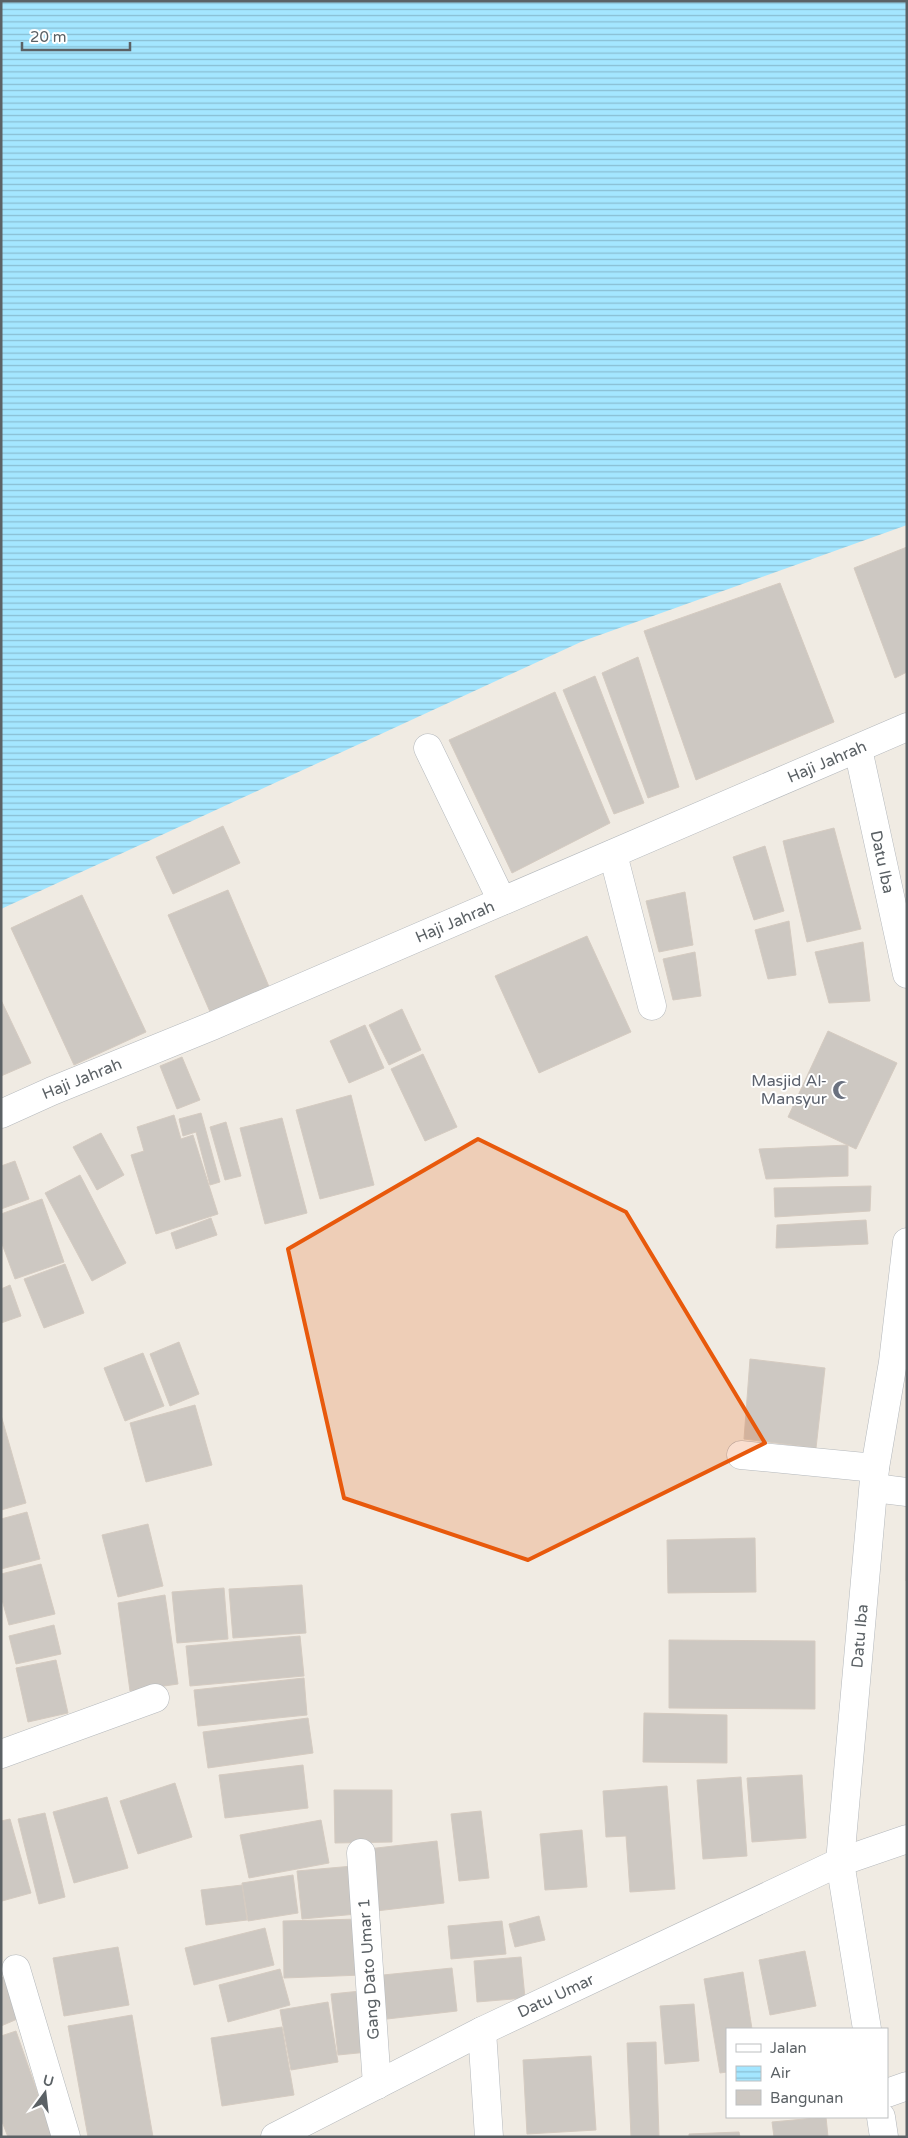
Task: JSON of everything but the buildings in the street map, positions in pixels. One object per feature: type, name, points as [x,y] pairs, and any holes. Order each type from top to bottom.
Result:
[{"type":"street","name":"Haji Jahrah","points":[[1,1114],[52,1091],[212,1026],[907,727]]},
{"type":"street","points":[[428,748],[502,901]]},
{"type":"street","name":"Datu Iba","points":[[858,749],[907,974]]},
{"type":"street","points":[[613,854],[652,1006]]},
{"type":"street","name":"Datu Iba","points":[[867,2028],[840,1862],[874,1478],[892,1362],[907,1242]]},
{"type":"street","points":[[741,1455],[874,1478],[907,1492]]},
{"type":"street","points":[[1,1754],[156,1698]]},
{"type":"street","name":"Datu Umar","points":[[275,2137],[482,2031],[840,1862],[907,1839]]},
{"type":"street","name":"Gang Dato Umar 1","points":[[361,1853],[377,2085]]},
{"type":"street","points":[[16,1969],[66,2137]]},
{"type":"street","points":[[482,2031],[489,2137]]},
{"type":"street","points":[[888,2093],[907,2086]]},
{"type":"street","points":[[881,2118],[884,2137]]},
{"type":"highlighted area","points":[[478,1139],[626,1212],[765,1443],[528,1560],[344,1498],[288,1249]]},
{"type":"water","points":[[1,1],[907,1],[907,525],[583,641],[1,909]]},
{"type":"place","name":"Masjid Al- Mansyur","points":[[842,1090]]}]
